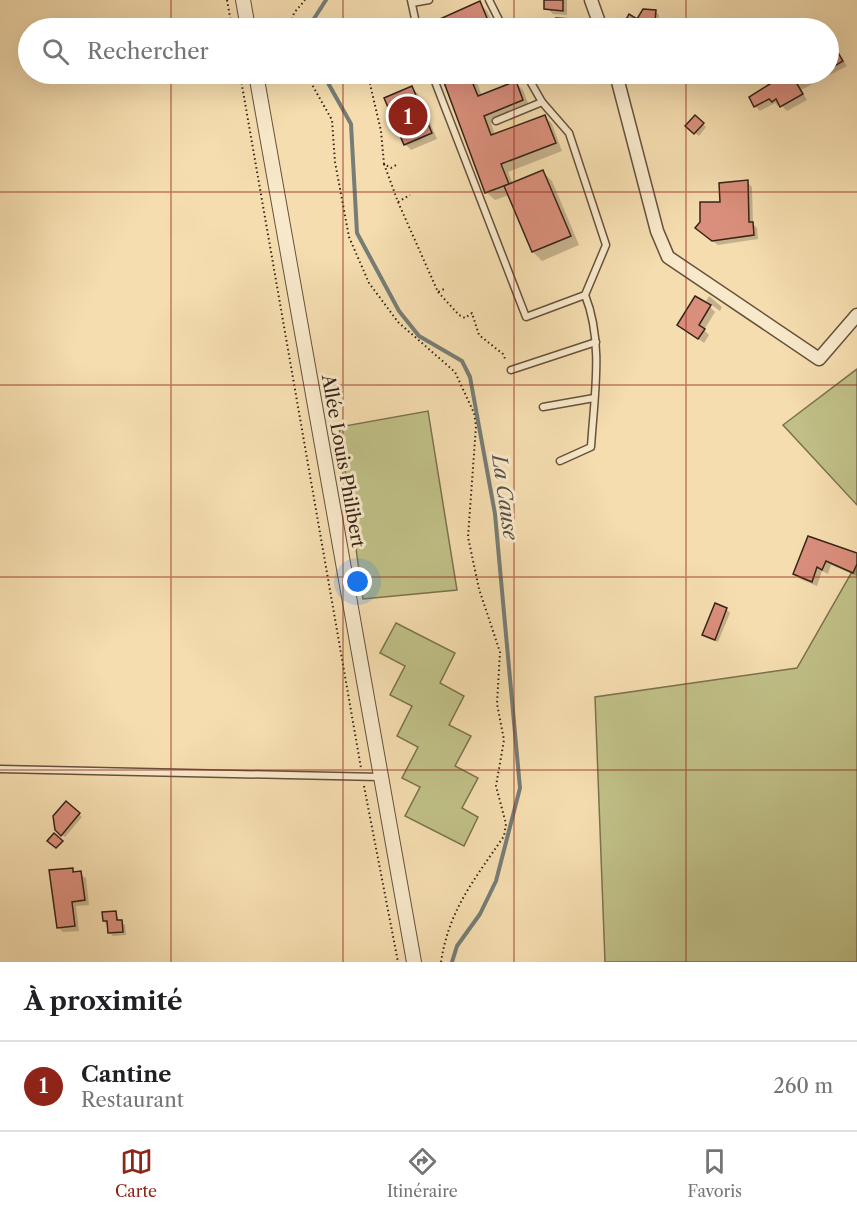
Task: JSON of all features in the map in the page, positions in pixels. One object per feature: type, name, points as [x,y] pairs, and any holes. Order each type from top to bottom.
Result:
[{"type":"street","points":[[243,0],[246,18]]},
{"type":"street","points":[[591,0],[597,18]]},
{"type":"street","name":"Allée Louis Philibert","points":[[258,84],[414,962]]},
{"type":"street","points":[[619,84],[657,231],[668,257],[819,359],[857,315]]},
{"type":"lane","points":[[415,18],[411,2],[429,0]]},
{"type":"lane","points":[[489,0],[498,18]]},
{"type":"lane","points":[[436,84],[526,317],[585,295]]},
{"type":"lane","points":[[532,84],[542,102],[569,133],[606,245],[585,295],[591,311],[596,342],[591,447],[560,461]]},
{"type":"lane","points":[[496,121],[542,102]]},
{"type":"lane","points":[[511,369],[596,342]]},
{"type":"lane","points":[[543,407],[594,398]]},
{"type":"lane","points":[[0,769],[382,777]]},
{"type":"path","points":[[227,0],[230,18]]},
{"type":"path","points":[[292,18],[294,12],[305,0]]},
{"type":"path","points":[[242,84],[363,778],[398,962]]},
{"type":"path","points":[[312,84],[332,120],[335,162],[349,237],[369,283],[398,322],[455,372],[474,413],[476,426],[468,537],[480,589],[500,652],[497,704],[504,740],[496,786],[506,824],[504,836],[460,900],[444,940],[441,962]]},
{"type":"path","points":[[370,84],[381,131],[384,164],[398,202],[438,292],[459,315],[465,318],[472,313],[479,335],[502,354],[511,369]]},
{"type":"path","points":[[384,164],[391,168],[398,164]]},
{"type":"path","points":[[398,202],[410,195]]},
{"type":"path","points":[[438,292],[446,288]]},
{"type":"green space","points":[[857,369],[857,505],[783,425]]},
{"type":"green space","points":[[428,411],[457,590],[363,599],[339,427]]},
{"type":"green space","points":[[857,563],[857,962],[605,962],[595,697],[797,668]]},
{"type":"green space","points":[[396,623],[455,653],[440,683],[464,696],[449,725],[471,736],[455,766],[478,778],[462,808],[478,817],[464,846],[405,816],[420,787],[402,778],[418,747],[397,736],[412,706],[390,695],[405,666],[380,653]]},
{"type":"building","points":[[544,0],[563,0],[563,11],[544,9]]},
{"type":"building","points":[[480,1],[487,18],[442,18]]},
{"type":"building","points":[[643,9],[656,10],[655,18],[638,18]]},
{"type":"building","points":[[445,84],[473,84],[478,96],[508,84],[517,84],[523,100],[484,116],[491,135],[545,115],[556,143],[501,164],[509,184],[485,193]]},
{"type":"building","points":[[770,84],[797,84],[803,94],[780,107],[776,99],[772,102],[769,99],[754,107],[749,97]]},
{"type":"building","points":[[412,86],[432,133],[404,145],[384,98]]},
{"type":"building","points":[[695,115],[704,123],[694,134],[685,126]]},
{"type":"building","points":[[543,170],[571,236],[532,252],[504,186]]},
{"type":"building","points":[[748,180],[749,222],[753,222],[754,235],[712,241],[695,228],[700,222],[700,202],[720,202],[719,183]]},
{"type":"building","points":[[695,296],[711,305],[699,325],[705,329],[698,339],[677,325]]},
{"type":"building","points":[[808,536],[857,553],[857,564],[853,573],[826,561],[822,570],[817,567],[812,582],[793,574]]},
{"type":"building","points":[[715,603],[727,608],[715,640],[702,635]]},
{"type":"building","points":[[66,801],[80,813],[61,836],[55,830],[53,816]]},
{"type":"building","points":[[54,833],[63,841],[56,848],[47,841]]},
{"type":"building","points":[[73,868],[73,872],[81,871],[85,900],[72,902],[75,926],[57,928],[49,870]]},
{"type":"building","points":[[116,911],[117,920],[122,920],[123,932],[108,933],[107,921],[103,921],[102,912]]},
{"type":"waterway","name":"La Cause","points":[[314,18],[326,0]]},
{"type":"waterway","name":"La Cause","points":[[329,84],[351,124],[357,233],[399,311],[419,336],[462,361],[470,377],[495,514],[520,788],[496,881],[480,914],[457,946],[452,962]]},
{"type":"place","name":"Cantine","points":[[408,116]]}]
